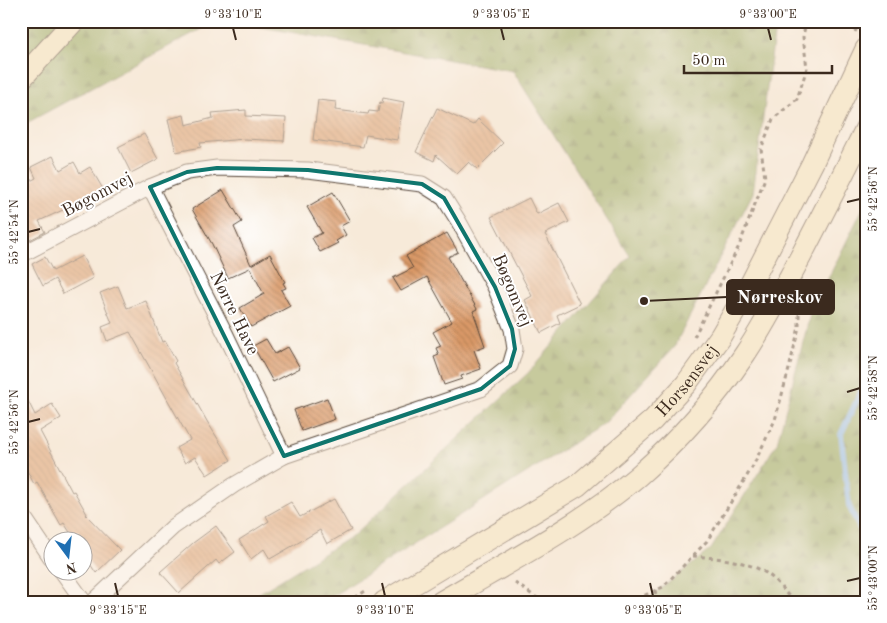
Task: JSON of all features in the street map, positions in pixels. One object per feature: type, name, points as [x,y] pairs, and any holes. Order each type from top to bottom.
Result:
[{"type":"main road","points":[[21,79],[74,21]]},
{"type":"main road","name":"Horsensvej","points":[[378,595],[577,486],[654,420],[686,384],[720,337],[748,289],[812,164],[866,49]]},
{"type":"main road","name":"Horsensvej","points":[[441,602],[543,542],[594,509],[638,476],[674,441],[710,401],[745,354],[778,299],[866,128]]},
{"type":"street","name":"Bøgomvej","points":[[21,255],[150,187],[186,172],[217,168],[308,170],[422,184],[444,198],[460,222],[495,287],[512,329],[515,349],[510,366],[481,389],[284,456],[234,486],[173,527],[93,602]]},
{"type":"street","name":"Nørre Have","points":[[150,187],[226,335],[284,456]]},
{"type":"street","points":[[21,513],[42,543]]},
{"type":"street","points":[[68,580],[84,602]]},
{"type":"path","points":[[694,340],[694,335],[739,246],[765,178],[761,149],[773,119],[797,98],[807,68],[803,37],[806,21]]},
{"type":"path","points":[[630,602],[663,587],[707,541],[754,466],[775,420],[790,369],[799,327],[799,302]]},
{"type":"path","points":[[693,556],[735,562],[766,573],[794,602]]},
{"type":"path","points":[[510,580],[543,602]]},
{"type":"path","points":[[655,590],[657,602]]},
{"type":"path","points":[[348,602],[378,595]]},
{"type":"highlighted area","points":[[217,168],[308,170],[422,184],[444,198],[495,287],[512,329],[515,349],[510,366],[481,389],[284,456],[150,187],[187,172]]},
{"type":"green space","points":[[21,21],[68,21],[21,72]]},
{"type":"green space","points":[[81,21],[216,21],[21,126],[21,86]]},
{"type":"green space","points":[[226,21],[776,21],[753,193],[674,347],[605,423],[323,602],[245,602],[355,534],[528,373],[630,256],[513,71]]},
{"type":"green space","points":[[866,202],[866,602],[644,602],[711,549],[777,443],[810,315]]},
{"type":"building","points":[[383,98],[404,102],[397,140],[366,135],[363,147],[313,140],[318,100],[336,102],[335,110],[368,114],[369,111],[378,112]]},
{"type":"building","points":[[437,108],[473,125],[478,119],[503,143],[477,169],[469,162],[457,174],[436,155],[434,161],[416,152]]},
{"type":"building","points":[[246,110],[246,116],[286,118],[284,141],[244,139],[200,143],[201,147],[176,152],[168,119],[184,115],[186,125],[213,118],[212,113]]},
{"type":"building","points":[[144,134],[158,159],[131,173],[118,147]]},
{"type":"building","points":[[53,156],[60,170],[74,162],[80,173],[90,167],[103,189],[39,221],[45,232],[26,242],[21,233],[21,186],[36,178],[31,167]]},
{"type":"building","points":[[223,190],[242,222],[234,227],[251,265],[270,254],[285,282],[283,283],[286,288],[281,290],[290,306],[251,327],[240,308],[264,294],[250,268],[228,278],[212,244],[192,209]]},
{"type":"building","points":[[333,192],[350,221],[341,226],[346,235],[336,241],[338,243],[320,252],[312,238],[322,233],[307,207]]},
{"type":"building","points":[[529,198],[537,214],[559,203],[569,222],[545,234],[580,304],[557,315],[560,323],[541,333],[525,300],[532,296],[491,217]]},
{"type":"building","points":[[447,233],[458,252],[448,257],[477,309],[473,311],[485,346],[474,350],[481,369],[461,376],[462,379],[444,385],[434,357],[439,355],[436,348],[441,346],[433,332],[452,322],[427,277],[401,291],[393,278],[413,268],[406,256]]},
{"type":"building","points":[[82,256],[93,278],[63,294],[55,279],[43,286],[32,264],[45,257],[53,271]]},
{"type":"building","points":[[118,286],[127,308],[146,301],[162,342],[165,341],[176,361],[174,363],[231,460],[207,475],[195,457],[185,463],[176,448],[190,440],[130,332],[107,341],[102,327],[112,323],[100,293]]},
{"type":"building","points":[[266,339],[275,354],[288,347],[300,368],[273,382],[253,346]]},
{"type":"building","points":[[21,387],[35,415],[52,404],[61,418],[40,431],[86,515],[120,550],[96,573],[92,567],[92,530],[69,530],[64,523],[61,525],[37,482],[34,484],[21,459]]},
{"type":"building","points":[[327,398],[335,419],[302,431],[294,410]]},
{"type":"building","points":[[334,499],[351,530],[327,544],[320,530],[270,559],[264,549],[251,559],[239,540],[269,521],[266,516],[291,502],[300,517]]},
{"type":"building","points":[[216,526],[235,552],[219,564],[216,560],[179,593],[160,572]]},
{"type":"waterway","points":[[866,381],[841,434],[849,506],[866,541]]},
{"type":"place","name":"Nørreskov","points":[[644,301]]}]
